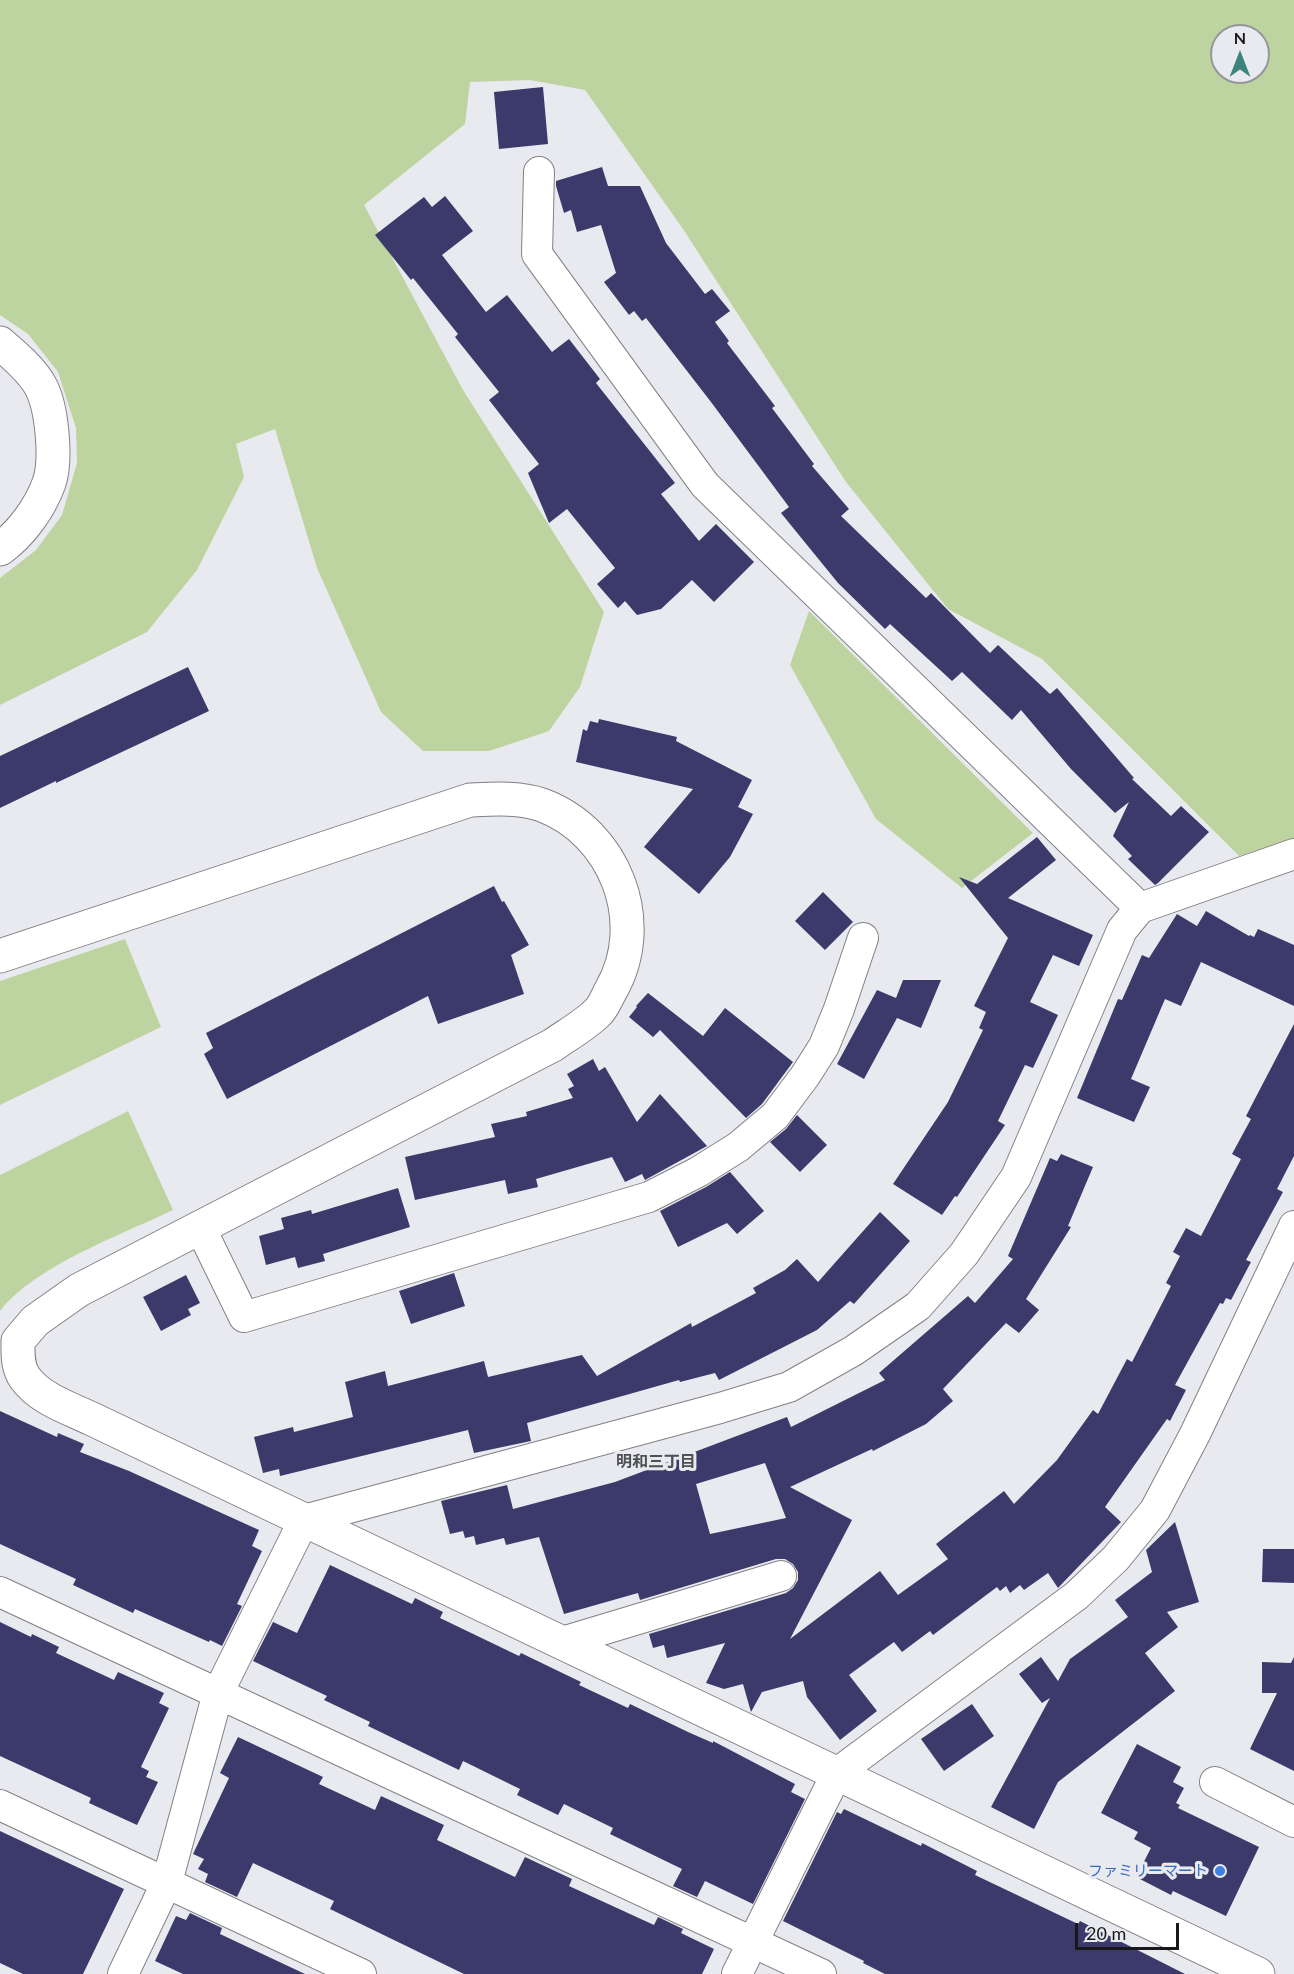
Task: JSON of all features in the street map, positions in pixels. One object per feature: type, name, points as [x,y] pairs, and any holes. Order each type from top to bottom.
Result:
[{"type":"street","points":[[539,172],[537,254],[705,485],[1140,908]]},
{"type":"street","points":[[0,343],[17,357],[41,386],[51,420],[52,449],[50,481],[31,517],[0,549]]},
{"type":"street","points":[[0,956],[470,800],[501,798],[541,805],[569,819],[592,836],[620,881],[627,911],[627,947],[619,978],[598,1012],[552,1045],[79,1290],[35,1321],[18,1341],[9,1365],[41,1394],[1258,1974]]},
{"type":"street","points":[[123,1974],[167,1882],[218,1693],[304,1520],[710,1411],[789,1387],[853,1351],[918,1306],[963,1254],[1016,1177],[1122,930],[1140,908],[1294,854]]},
{"type":"street","points":[[200,1227],[244,1317],[649,1197],[698,1172],[738,1147],[775,1116],[824,1046],[863,938]]},
{"type":"street","points":[[737,1974],[837,1773],[1076,1596],[1116,1558],[1155,1510],[1195,1434],[1294,1226]]},
{"type":"street","points":[[562,1642],[782,1576]]},
{"type":"street","points":[[0,1592],[821,1974]]},
{"type":"street","points":[[1215,1782],[1294,1822]]},
{"type":"street","points":[[0,1805],[167,1882],[330,1967],[361,1974]]},
{"type":"green space","points":[[0,0],[1294,0],[1294,839],[1239,856],[1042,659],[948,609],[846,482],[683,229],[585,90],[530,80],[470,82],[465,124],[364,205],[463,390],[604,612],[580,687],[549,731],[489,751],[423,751],[381,712],[317,568],[275,429],[236,444],[244,477],[197,570],[147,632],[0,705],[0,578],[36,550],[62,515],[77,463],[76,428],[58,372],[28,334],[0,315]]},
{"type":"green space","points":[[809,611],[1033,833],[962,888],[876,819],[790,665]]},
{"type":"green space","points":[[125,939],[161,1027],[0,1105],[0,981]]},
{"type":"green space","points":[[128,1111],[173,1210],[56,1266],[15,1295],[0,1311],[0,1175]]},
{"type":"building","points":[[543,87],[548,144],[499,149],[494,92]]},
{"type":"building","points":[[602,167],[608,186],[640,186],[666,243],[705,294],[712,289],[730,311],[715,322],[729,341],[727,343],[775,406],[772,408],[814,464],[812,466],[849,509],[841,516],[926,598],[931,593],[990,653],[998,645],[1050,694],[1057,688],[1134,778],[1132,779],[1171,816],[1181,806],[1209,832],[1158,883],[1155,885],[1128,859],[1132,856],[1113,836],[1129,802],[1115,813],[1071,769],[1021,710],[1012,720],[962,672],[952,681],[890,624],[885,629],[838,583],[781,513],[789,507],[711,402],[646,318],[642,321],[634,311],[629,315],[604,282],[616,273],[601,225],[577,232],[571,210],[564,213],[556,181]]},
{"type":"building","points":[[445,196],[473,231],[442,255],[486,312],[507,295],[552,352],[569,339],[600,379],[596,383],[675,483],[661,494],[699,541],[716,524],[754,562],[714,602],[692,580],[661,609],[637,615],[625,601],[618,608],[597,584],[615,568],[567,509],[549,523],[528,473],[539,464],[489,400],[499,392],[455,337],[458,334],[375,235],[424,197],[432,207]]},
{"type":"building","points":[[188,667],[209,711],[0,808],[0,756]]},
{"type":"building","points":[[599,719],[677,737],[676,741],[752,780],[738,807],[753,814],[730,857],[699,894],[644,847],[693,789],[576,762],[583,729],[587,731],[590,721],[598,723]]},
{"type":"building","points":[[1037,837],[1056,860],[1008,898],[1093,935],[1079,966],[1053,955],[1030,1002],[1058,1015],[1033,1068],[1025,1065],[998,1121],[1005,1125],[957,1197],[955,1196],[942,1215],[893,1184],[948,1102],[983,1030],[979,1028],[986,1012],[974,1006],[1008,938],[959,877],[977,884]]},
{"type":"building","points":[[494,886],[529,945],[511,955],[524,994],[438,1024],[428,996],[227,1099],[204,1054],[213,1048],[206,1033]]},
{"type":"building","points":[[823,892],[853,922],[825,950],[795,921]]},
{"type":"building","points":[[1206,911],[1249,936],[1254,937],[1258,929],[1294,945],[1294,1006],[1201,962],[1181,1006],[1165,999],[1131,1079],[1150,1087],[1134,1122],[1077,1098],[1118,999],[1122,1000],[1142,955],[1149,958],[1177,914],[1197,926]]},
{"type":"building","points":[[903,980],[941,980],[921,1028],[897,1018],[864,1079],[837,1064],[877,990],[896,998]]},
{"type":"building","points":[[648,993],[703,1036],[725,1008],[793,1062],[762,1104],[746,1118],[660,1030],[653,1037],[629,1017]]},
{"type":"building","points":[[1294,1024],[1294,1156],[1277,1189],[1283,1192],[1246,1260],[1251,1262],[1231,1300],[1226,1298],[1223,1304],[1220,1303],[1175,1385],[1186,1390],[1170,1421],[1167,1419],[1105,1507],[1121,1522],[1058,1588],[1048,1573],[1024,1590],[1020,1585],[1010,1593],[1006,1586],[1000,1591],[997,1587],[933,1635],[930,1631],[902,1652],[894,1642],[849,1675],[877,1711],[840,1740],[807,1697],[803,1681],[762,1692],[751,1712],[743,1684],[724,1689],[706,1683],[725,1643],[667,1658],[664,1645],[653,1648],[649,1634],[786,1593],[798,1580],[798,1572],[793,1564],[785,1559],[776,1559],[640,1600],[638,1593],[564,1614],[539,1537],[506,1545],[504,1538],[476,1545],[474,1536],[465,1538],[463,1531],[450,1534],[441,1501],[507,1485],[513,1509],[615,1482],[787,1417],[791,1427],[885,1380],[879,1373],[968,1296],[975,1303],[1013,1259],[1008,1256],[1050,1158],[1057,1161],[1061,1154],[1093,1167],[1068,1226],[1071,1227],[1026,1299],[1039,1310],[1019,1333],[1006,1323],[943,1389],[953,1401],[926,1424],[873,1451],[872,1449],[790,1487],[852,1520],[790,1639],[880,1571],[898,1595],[948,1559],[936,1544],[1004,1491],[1014,1504],[1057,1460],[1093,1410],[1098,1414],[1127,1359],[1132,1362],[1171,1286],[1166,1283],[1180,1256],[1173,1252],[1186,1228],[1201,1236],[1241,1159],[1232,1154],[1251,1119],[1246,1116]],"holes":[[[765,1463],[786,1518],[710,1534],[696,1484]]]},
{"type":"building","points":[[593,1059],[599,1071],[605,1067],[637,1122],[660,1094],[707,1146],[645,1180],[642,1174],[625,1182],[612,1157],[536,1179],[538,1187],[508,1194],[505,1180],[415,1200],[405,1157],[495,1137],[491,1124],[527,1116],[526,1112],[573,1098],[568,1089],[574,1086],[567,1074]]},
{"type":"building","points":[[797,1115],[827,1145],[800,1172],[770,1142],[786,1129]]},
{"type":"building","points":[[730,1172],[764,1211],[737,1234],[727,1223],[678,1247],[660,1211]]},
{"type":"building","points":[[398,1188],[410,1227],[323,1254],[325,1261],[298,1268],[295,1257],[266,1265],[259,1236],[284,1229],[281,1218],[311,1210],[312,1214]]},
{"type":"building","points":[[880,1212],[910,1241],[854,1304],[850,1301],[817,1330],[719,1380],[715,1373],[680,1382],[679,1380],[527,1423],[531,1441],[474,1453],[468,1430],[280,1476],[279,1469],[263,1473],[254,1437],[293,1427],[294,1432],[353,1417],[345,1382],[385,1371],[388,1386],[484,1361],[488,1377],[582,1355],[597,1376],[691,1323],[692,1327],[756,1293],[753,1288],[785,1270],[797,1259],[818,1282]]},
{"type":"building","points":[[454,1273],[465,1306],[411,1324],[399,1291]]},
{"type":"building","points":[[186,1275],[200,1303],[188,1309],[191,1315],[161,1331],[143,1297]]},
{"type":"building","points":[[0,1411],[57,1437],[58,1433],[84,1444],[80,1452],[129,1471],[259,1530],[252,1546],[262,1551],[237,1604],[242,1606],[222,1646],[135,1609],[133,1613],[73,1585],[76,1579],[0,1544]]},
{"type":"building","points":[[1175,1522],[1199,1602],[1167,1612],[1178,1627],[1145,1653],[1175,1691],[1058,1782],[1034,1829],[991,1807],[1050,1698],[1042,1703],[1019,1674],[1041,1657],[1058,1681],[1070,1659],[1128,1617],[1115,1600],[1152,1572],[1146,1550]]},
{"type":"building","points":[[1263,1549],[1294,1549],[1294,1583],[1262,1582]]},
{"type":"building","points":[[330,1565],[412,1604],[415,1598],[443,1612],[440,1618],[519,1656],[521,1653],[581,1682],[579,1685],[628,1708],[630,1704],[713,1743],[713,1741],[795,1784],[791,1792],[805,1799],[753,1904],[705,1881],[697,1897],[673,1886],[682,1869],[610,1834],[613,1828],[564,1804],[558,1815],[517,1795],[520,1789],[463,1761],[459,1770],[368,1726],[370,1722],[324,1700],[327,1696],[253,1661],[273,1622],[297,1633]]},
{"type":"building","points":[[0,1622],[59,1647],[56,1653],[114,1680],[118,1672],[164,1693],[159,1703],[169,1708],[141,1767],[149,1771],[146,1777],[158,1782],[137,1825],[89,1803],[91,1798],[0,1756]]},
{"type":"building","points":[[1294,1657],[1294,1771],[1250,1749],[1277,1693],[1262,1693],[1262,1662],[1291,1663]]},
{"type":"building","points":[[972,1704],[994,1736],[944,1771],[921,1739]]},
{"type":"building","points":[[238,1737],[323,1777],[319,1784],[375,1810],[381,1796],[444,1825],[437,1840],[515,1877],[525,1857],[572,1879],[569,1886],[654,1925],[658,1917],[683,1929],[681,1933],[714,1949],[702,1974],[464,1974],[330,1909],[334,1901],[253,1863],[237,1897],[205,1882],[208,1874],[198,1869],[204,1859],[193,1854],[229,1778],[220,1773]]},
{"type":"building","points":[[1137,1744],[1181,1767],[1173,1782],[1184,1788],[1176,1803],[1180,1805],[1178,1808],[1259,1847],[1226,1916],[1173,1891],[1171,1895],[1136,1877],[1151,1848],[1134,1839],[1138,1832],[1101,1813]]},
{"type":"building","points":[[844,1809],[921,1846],[922,1843],[977,1871],[975,1875],[1078,1924],[1080,1921],[1185,1974],[885,1974],[863,1963],[864,1961],[783,1921],[837,1812],[841,1814]]},
{"type":"building","points":[[0,1831],[124,1889],[83,1974],[23,1974],[0,1963]]},
{"type":"building","points":[[190,1913],[222,1928],[220,1934],[305,1974],[183,1974],[155,1961],[176,1916],[186,1920]]},
{"type":"place","name":"ファミリーマート","points":[[1220,1871]]},
{"type":"district","name":"明和三丁目","points":[[656,1462]]}]
